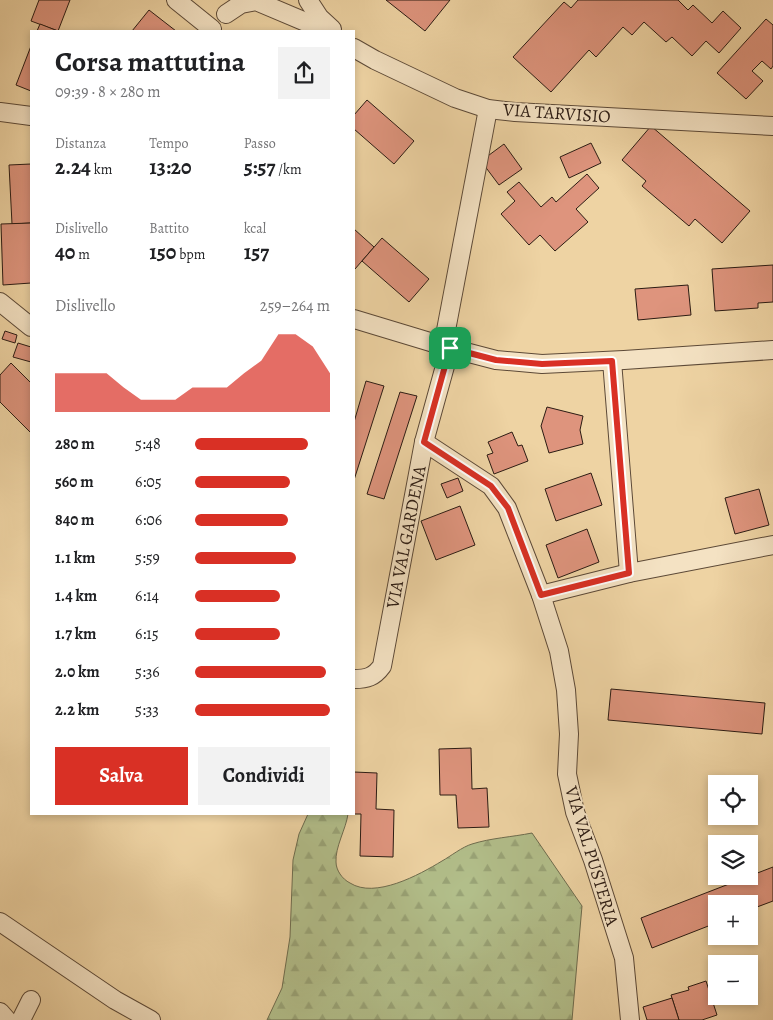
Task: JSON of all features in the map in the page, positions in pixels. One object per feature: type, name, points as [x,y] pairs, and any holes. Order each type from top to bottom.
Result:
[{"type":"street","points":[[176,0],[212,30],[236,0]]},
{"type":"street","points":[[226,14],[241,4],[256,0],[325,30]]},
{"type":"street","points":[[307,3],[333,30]]},
{"type":"street","name":"VIA TARVISIO","points":[[355,49],[455,98],[488,109],[770,128]]},
{"type":"street","name":"VIA VAL GARDENA","points":[[355,680],[369,678],[376,674],[382,666],[424,442],[447,347],[488,109]]},
{"type":"street","points":[[0,112],[30,116]]},
{"type":"street","points":[[0,302],[30,326]]},
{"type":"street","points":[[355,319],[496,360],[542,364],[773,350]]},
{"type":"street","points":[[612,361],[629,573]]},
{"type":"street","name":"VIA VAL PUSTERIA","points":[[424,442],[491,486],[508,508],[541,595],[559,651],[566,690],[569,734],[567,774],[575,812],[593,860],[624,958],[630,1020]]},
{"type":"street","points":[[541,595],[629,573],[773,545]]},
{"type":"street","points":[[0,922],[114,1000],[151,1020]]},
{"type":"street","points":[[21,1020],[31,1000]]},
{"type":"street","points":[[0,1012],[7,1020]]},
{"type":"green space","points":[[308,815],[348,815],[337,850],[337,868],[342,877],[350,883],[360,887],[372,888],[384,887],[409,878],[472,844],[532,833],[582,906],[572,1020],[267,1020],[282,988],[290,937],[293,860],[299,834]]},
{"type":"building","points":[[39,0],[70,0],[58,30],[31,21]]},
{"type":"building","points":[[386,0],[450,0],[425,31]]},
{"type":"building","points":[[578,0],[678,0],[688,10],[693,5],[712,23],[723,11],[741,28],[719,53],[706,41],[692,56],[672,37],[666,42],[644,22],[632,35],[623,27],[596,57],[589,50],[551,92],[513,57],[564,2],[571,8]]},
{"type":"building","points":[[149,10],[175,30],[133,30]]},
{"type":"building","points":[[766,19],[773,25],[773,66],[771,69],[762,61],[752,71],[763,81],[746,99],[717,73]]},
{"type":"building","points":[[40,24],[55,30],[37,30]]},
{"type":"building","points":[[30,49],[30,91],[16,85]]},
{"type":"building","points":[[367,100],[414,141],[394,164],[355,130],[355,114]]},
{"type":"building","points":[[651,126],[750,211],[722,243],[695,219],[689,226],[642,186],[646,181],[622,160]]},
{"type":"building","points":[[591,143],[601,163],[569,178],[560,157]]},
{"type":"building","points":[[504,144],[522,169],[499,185],[481,161]]},
{"type":"building","points":[[30,164],[30,223],[12,224],[9,165]]},
{"type":"building","points":[[587,174],[599,188],[576,209],[588,222],[555,251],[540,235],[529,245],[501,214],[515,201],[507,192],[519,182],[541,207],[552,197],[556,202]]},
{"type":"building","points":[[30,223],[30,283],[3,285],[1,224]]},
{"type":"building","points":[[355,230],[374,247],[355,269]]},
{"type":"building","points":[[382,238],[429,279],[409,302],[362,261]]},
{"type":"building","points":[[773,265],[773,302],[758,303],[758,308],[715,311],[712,269]]},
{"type":"building","points":[[688,285],[691,315],[638,320],[635,289]]},
{"type":"building","points":[[5,331],[17,335],[15,343],[2,339]]},
{"type":"building","points":[[18,343],[30,347],[30,362],[13,357]]},
{"type":"building","points":[[11,363],[30,382],[30,432],[0,402],[0,375]]},
{"type":"building","points":[[366,381],[384,386],[355,477],[355,419]]},
{"type":"building","points":[[400,392],[417,396],[384,499],[367,494]]},
{"type":"building","points":[[547,407],[583,416],[580,430],[583,444],[549,453],[541,426]]},
{"type":"building","points":[[512,432],[518,446],[522,445],[528,461],[494,474],[487,455],[493,453],[488,442]]},
{"type":"building","points":[[591,473],[602,505],[556,521],[545,489]]},
{"type":"building","points":[[458,478],[463,491],[447,498],[441,484]]},
{"type":"building","points":[[759,489],[769,525],[735,534],[725,498]]},
{"type":"building","points":[[460,506],[475,545],[436,560],[421,521]]},
{"type":"building","points":[[587,529],[599,562],[558,578],[546,545]]},
{"type":"building","points":[[611,689],[765,703],[762,734],[608,720]]},
{"type":"building","points":[[471,748],[472,789],[487,788],[489,827],[458,828],[456,795],[440,795],[439,749]]},
{"type":"building","points":[[355,772],[377,773],[376,809],[394,810],[393,857],[360,856],[361,814],[355,814]]},
{"type":"building","points":[[773,867],[773,901],[758,907],[758,895],[708,895],[708,926],[652,948],[641,918],[726,885],[758,885],[758,873]]},
{"type":"building","points":[[706,981],[708,1005],[714,1005],[717,1015],[702,1020],[679,1020],[671,995],[689,990],[688,987]]},
{"type":"building","points":[[672,998],[679,1020],[647,1020],[643,1007]]},
{"type":"route","points":[[450,348],[496,360],[542,364],[612,361],[629,573],[541,595],[508,508],[491,486],[424,442],[450,348]]}]
